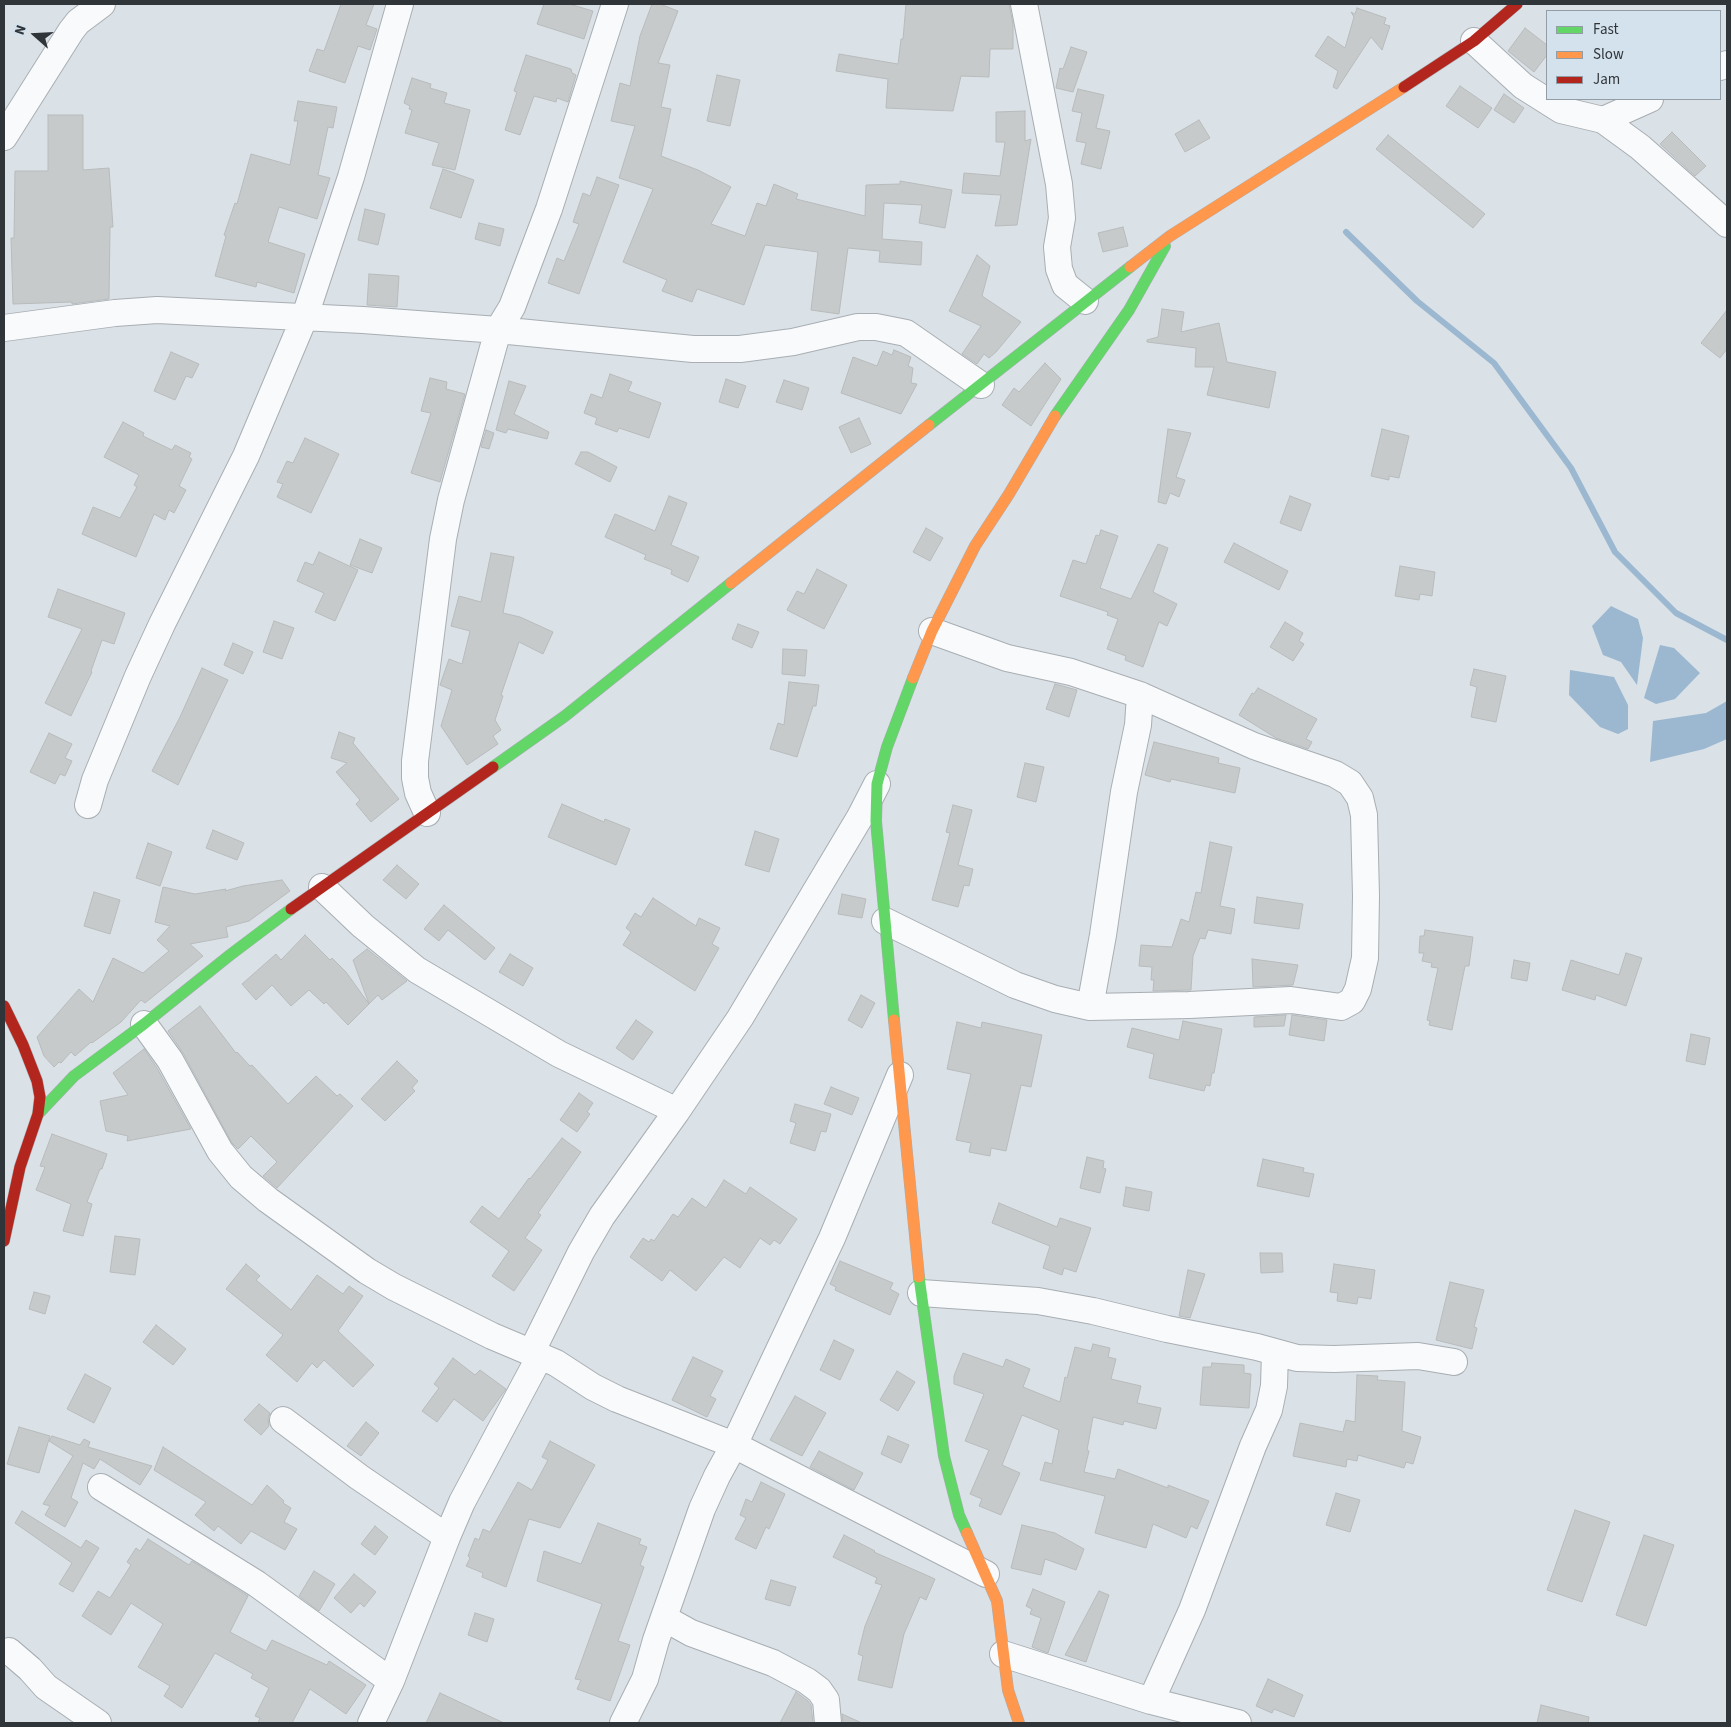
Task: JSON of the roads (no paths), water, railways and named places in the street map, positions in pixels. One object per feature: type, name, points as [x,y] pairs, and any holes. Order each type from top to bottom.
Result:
[{"type":"street","points":[[4,137],[71,31],[78,22],[102,4]]},
{"type":"street","points":[[88,806],[95,780],[138,676],[246,456],[305,316],[351,176],[400,4]]},
{"type":"street","points":[[427,813],[418,794],[415,778],[415,761],[443,539],[451,500],[498,330],[512,307],[549,209],[615,4]]},
{"type":"street","points":[[1024,4],[1059,184],[1062,218],[1057,247],[1059,268],[1065,284],[1085,301]]},
{"type":"street","points":[[38,1114],[74,1076],[144,1024],[230,955],[322,887],[565,716],[1085,301],[1170,236],[1354,120],[1474,41],[1517,4]]},
{"type":"street","points":[[1474,41],[1523,86],[1561,110],[1603,120],[1640,147],[1727,224]]},
{"type":"street","points":[[1603,120],[1648,100]]},
{"type":"street","points":[[371,1723],[391,1681],[462,1502],[535,1354],[581,1252],[602,1216],[740,1018],[860,817],[877,784],[901,707],[932,631],[974,546],[1014,486],[1059,409],[1129,310],[1170,236]]},
{"type":"street","points":[[4,328],[115,313],[157,310],[305,316],[498,330],[693,349],[740,349],[793,342],[876,326],[906,334],[981,385]]},
{"type":"street","points":[[885,921],[1015,984],[1055,999],[1090,1007],[1291,1000],[1341,1007],[1352,1002],[1358,989],[1365,958],[1364,815],[1360,798],[1350,783],[1335,774],[1254,746],[1140,695],[1071,672],[1007,658],[932,631]]},
{"type":"street","points":[[1090,1007],[1103,935],[1124,792],[1138,725],[1140,695]]},
{"type":"street","points":[[877,784],[876,821],[909,1185],[921,1293],[944,1456],[959,1515],[996,1601],[1008,1690],[1019,1723]]},
{"type":"street","points":[[322,887],[363,926],[418,970],[559,1054],[677,1111]]},
{"type":"street","points":[[4,1006],[23,1045],[37,1081],[40,1097],[38,1114],[20,1167],[4,1242]]},
{"type":"street","points":[[144,1024],[170,1060],[220,1150],[241,1177],[268,1200],[344,1255],[394,1287],[492,1336],[556,1363],[593,1387],[617,1399],[734,1445],[986,1574]]},
{"type":"street","points":[[623,1723],[645,1679],[702,1509],[832,1238],[900,1075]]},
{"type":"street","points":[[921,1293],[1038,1301],[1093,1311],[1297,1358],[1334,1359],[1418,1356],[1454,1362]]},
{"type":"street","points":[[1151,1701],[1192,1610],[1253,1446],[1269,1410],[1274,1386],[1275,1352]]},
{"type":"street","points":[[283,1420],[359,1477],[447,1537]]},
{"type":"street","points":[[101,1487],[256,1584],[391,1681]]},
{"type":"street","points":[[664,1618],[691,1633],[773,1663],[807,1681],[819,1690],[826,1700],[828,1723]]},
{"type":"street","points":[[9,1651],[30,1669],[46,1687],[98,1723]]},
{"type":"street","points":[[1003,1654],[1151,1701],[1238,1723]]},
{"type":"water","points":[[1611,606],[1638,619],[1643,638],[1637,685],[1621,662],[1603,655],[1592,626]]},
{"type":"water","points":[[1660,645],[1674,648],[1700,673],[1675,699],[1656,704],[1644,698]]},
{"type":"water","points":[[1570,670],[1614,677],[1628,705],[1628,729],[1618,734],[1600,727],[1569,695]]},
{"type":"water","points":[[1727,701],[1727,739],[1704,749],[1650,762],[1653,721],[1706,713]]},
{"type":"waterway","points":[[1346,232],[1417,301],[1494,363],[1571,468],[1615,552],[1676,613],[1727,640]]}]
